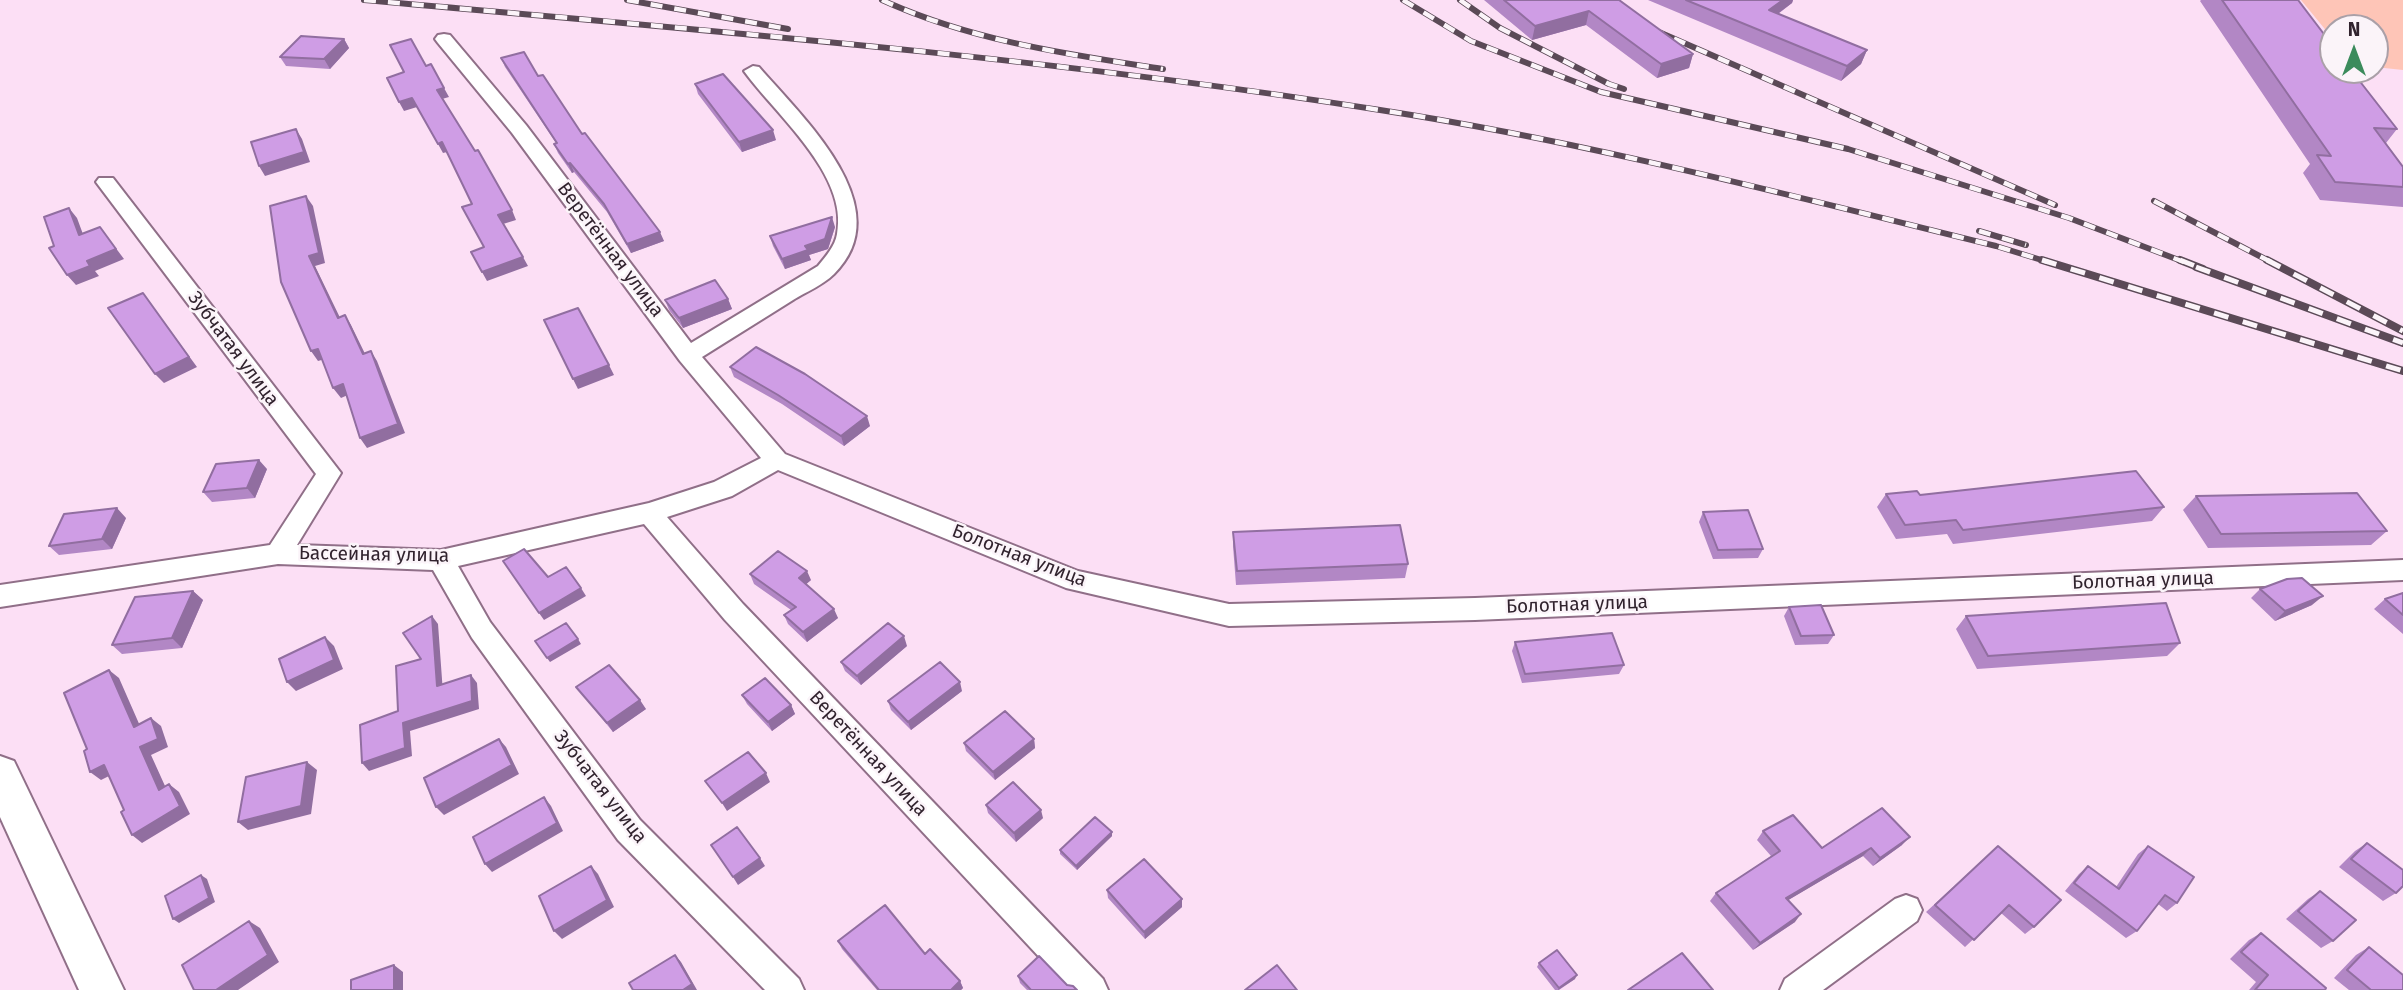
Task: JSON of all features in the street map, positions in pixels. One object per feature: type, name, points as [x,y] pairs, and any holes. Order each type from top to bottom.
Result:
[{"type":"main road","points":[[0,774],[102,990]]},
{"type":"street","name":"Веретённая улица","points":[[444,39],[519,129],[688,355],[777,460]]},
{"type":"street","points":[[688,355],[825,271],[841,250],[848,229],[844,197],[832,168],[754,71]]},
{"type":"street","name":"Зубчатая улица","points":[[106,182],[329,474],[278,554]]},
{"type":"street","name":"Бассейная улица","points":[[0,596],[278,554],[441,560],[649,513],[723,489],[777,460]]},
{"type":"street","name":"Болотная улица","points":[[777,460],[1075,580],[1229,615],[1503,608],[2403,570]]},
{"type":"street","name":"Веретённая улица","points":[[649,513],[734,612],[1093,990]]},
{"type":"street","name":"Зубчатая улица","points":[[441,560],[481,630],[629,830],[788,990]]},
{"type":"street","points":[[1796,990],[1906,910]]},
{"type":"shaded area","points":[[2301,0],[2403,0],[2403,70],[2389,68],[2389,14],[2319,14],[2319,22]]},
{"type":"building","points":[[1504,0],[1619,0],[1693,54],[1661,64],[1589,11],[1535,26]]},
{"type":"building","points":[[1686,0],[1783,0],[1769,10],[1867,50],[1847,66]]},
{"type":"building","points":[[2222,0],[2298,0],[2319,28],[2319,84],[2362,84],[2397,129],[2374,128],[2403,167],[2403,187],[2335,182],[2317,155],[2331,156]]},
{"type":"building","points":[[301,36],[344,39],[324,59],[280,57]]},
{"type":"building","points":[[411,39],[426,66],[431,64],[444,88],[437,90],[475,151],[478,150],[512,210],[498,215],[523,257],[482,272],[471,252],[484,247],[462,207],[472,204],[442,142],[438,144],[412,98],[399,102],[387,78],[404,72],[390,45]]},
{"type":"building","points":[[524,52],[538,76],[543,75],[582,134],[585,133],[660,232],[627,244],[604,204],[554,144],[557,143],[501,58]]},
{"type":"building","points":[[723,74],[773,130],[739,142],[695,84]]},
{"type":"building","points":[[296,129],[304,152],[259,166],[251,142]]},
{"type":"building","points":[[306,196],[319,253],[309,256],[338,318],[345,315],[363,354],[371,351],[398,424],[360,438],[343,384],[333,388],[318,349],[311,351],[281,282],[270,206]]},
{"type":"building","points":[[69,208],[79,235],[100,227],[116,249],[87,261],[90,266],[67,275],[49,248],[54,246],[44,217]]},
{"type":"building","points":[[832,217],[825,239],[805,246],[808,250],[782,259],[770,236]]},
{"type":"building","points":[[715,280],[728,299],[679,318],[665,300]]},
{"type":"building","points":[[143,293],[189,357],[155,374],[108,308]]},
{"type":"building","points":[[578,308],[609,365],[573,379],[544,320]]},
{"type":"building","points":[[756,347],[805,374],[867,416],[841,436],[730,367]]},
{"type":"building","points":[[259,460],[247,488],[203,492],[216,464]]},
{"type":"building","points":[[2136,471],[2164,507],[1963,530],[1956,520],[1905,525],[1886,494],[1917,491],[1920,495]]},
{"type":"building","points":[[2357,493],[2387,531],[2221,534],[2196,496]]},
{"type":"building","points":[[117,508],[102,539],[49,546],[64,514]]},
{"type":"building","points":[[1748,510],[1763,549],[1718,550],[1703,512]]},
{"type":"building","points":[[1400,525],[1408,564],[1237,571],[1233,532]]},
{"type":"building","points":[[524,549],[548,577],[566,567],[581,588],[539,613],[503,561]]},
{"type":"building","points":[[778,551],[807,571],[799,578],[834,609],[803,632],[784,615],[796,607],[750,574]]},
{"type":"building","points":[[2302,578],[2323,596],[2285,611],[2260,589],[2287,579]]},
{"type":"building","points":[[193,591],[172,638],[112,645],[135,597]]},
{"type":"building","points":[[2403,593],[2403,615],[2385,599]]},
{"type":"building","points":[[2166,603],[2180,643],[1988,656],[1966,616]]},
{"type":"building","points":[[1821,605],[1834,635],[1801,636],[1789,607]]},
{"type":"building","points":[[432,616],[437,686],[471,675],[472,701],[403,723],[405,748],[362,763],[360,725],[398,711],[396,666],[421,659],[403,633]]},
{"type":"building","points":[[566,623],[578,639],[547,658],[535,641]]},
{"type":"building","points":[[888,623],[904,636],[857,676],[841,662]]},
{"type":"building","points":[[1612,633],[1624,665],[1525,674],[1515,642]]},
{"type":"building","points":[[325,637],[334,660],[287,682],[279,659]]},
{"type":"building","points":[[940,662],[960,682],[908,722],[888,701]]},
{"type":"building","points":[[609,665],[640,700],[607,723],[576,687]]},
{"type":"building","points":[[109,670],[134,727],[151,718],[158,739],[140,747],[159,790],[169,784],[180,806],[132,835],[104,765],[90,772],[84,751],[87,749],[64,693]]},
{"type":"building","points":[[765,678],[791,705],[768,722],[742,695]]},
{"type":"building","points":[[1005,711],[1034,739],[993,772],[964,743]]},
{"type":"building","points":[[499,739],[512,765],[436,807],[424,778]]},
{"type":"building","points":[[748,752],[766,773],[722,803],[705,781]]},
{"type":"building","points":[[307,762],[301,806],[238,822],[246,777]]},
{"type":"building","points":[[1013,782],[1041,810],[1014,833],[986,805]]},
{"type":"building","points":[[544,797],[557,823],[485,864],[473,837]]},
{"type":"building","points":[[1882,808],[1910,837],[1880,858],[1871,848],[1786,898],[1801,914],[1760,943],[1716,893],[1780,851],[1763,831],[1793,815],[1822,848]]},
{"type":"building","points":[[1095,817],[1112,832],[1076,866],[1060,850]]},
{"type":"building","points":[[737,827],[760,858],[733,877],[711,845]]},
{"type":"building","points":[[2367,843],[2403,870],[2403,886],[2396,893],[2351,859]]},
{"type":"building","points":[[1998,846],[2061,900],[2034,927],[2009,905],[1974,940],[1935,905]]},
{"type":"building","points":[[2148,846],[2194,877],[2177,903],[2165,895],[2137,931],[2074,883],[2088,866],[2119,889]]},
{"type":"building","points":[[1144,859],[1182,899],[1144,932],[1107,890]]},
{"type":"building","points":[[591,866],[607,900],[554,931],[539,896]]},
{"type":"building","points":[[201,875],[209,898],[173,919],[165,896]]},
{"type":"building","points":[[2320,891],[2356,920],[2333,941],[2298,911]]},
{"type":"building","points":[[885,905],[925,954],[930,949],[960,981],[951,990],[879,990],[838,941]]},
{"type":"building","points":[[249,921],[268,955],[216,990],[194,990],[182,965]]},
{"type":"building","points":[[2261,933],[2326,988],[2325,990],[2255,990],[2268,975],[2241,952]]},
{"type":"building","points":[[2369,947],[2403,975],[2403,990],[2371,990],[2347,970]]},
{"type":"building","points":[[1557,950],[1577,975],[1559,988],[1539,963]]},
{"type":"building","points":[[1682,953],[1713,990],[1628,990]]},
{"type":"building","points":[[675,955],[692,984],[683,990],[633,990],[629,983]]},
{"type":"building","points":[[1039,956],[1067,985],[1077,990],[1031,990],[1018,976]]},
{"type":"building","points":[[394,965],[394,990],[351,990],[351,980]]},
{"type":"building","points":[[1277,965],[1297,990],[1245,990]]},
{"type":"railway","points":[[364,0],[873,46],[1127,75],[1380,110],[1535,138],[1690,171],[1996,246],[2048,262]]},
{"type":"railway","points":[[627,0],[788,29]]},
{"type":"railway","points":[[882,0],[950,26],[985,36],[1163,69]]},
{"type":"railway","points":[[1403,0],[1471,41],[1601,92],[1848,149],[2069,218],[2184,262]]},
{"type":"railway","points":[[1460,0],[1500,28],[1609,84],[1624,89]]},
{"type":"railway","points":[[1652,29],[2055,205]]},
{"type":"railway","points":[[2154,201],[2271,262]]},
{"type":"railway","points":[[1979,231],[2026,245]]},
{"type":"railway","points":[[2042,260],[2403,371]]},
{"type":"railway","points":[[2180,260],[2203,269]]},
{"type":"railway","points":[[2267,260],[2403,331]]},
{"type":"railway","points":[[2196,267],[2403,343]]}]
